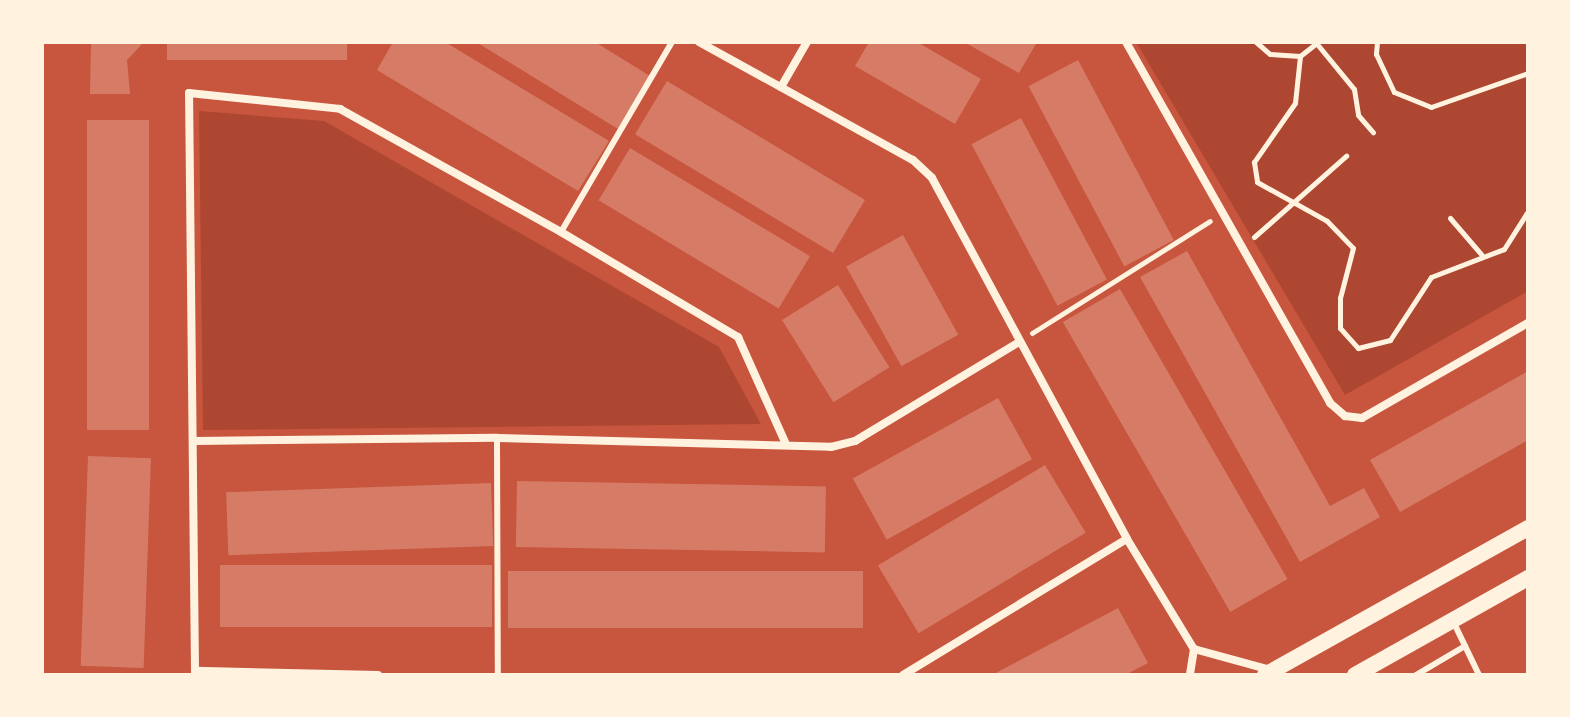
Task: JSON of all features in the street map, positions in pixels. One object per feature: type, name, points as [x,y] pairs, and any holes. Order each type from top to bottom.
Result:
[{"type":"main road","points":[[1269,673],[1528,528]]},
{"type":"main road","points":[[1355,675],[1528,578]]},
{"type":"street","points":[[699,42],[913,160],[932,178],[1127,539],[1194,649],[1190,675]]},
{"type":"street","points":[[781,87],[807,42]]},
{"type":"street","points":[[1126,42],[1220,214],[1330,403],[1345,416],[1362,418],[1528,323]]},
{"type":"street","points":[[378,675],[195,671],[189,93],[340,109],[561,232],[738,337],[785,442]]},
{"type":"street","points":[[194,441],[497,438],[785,442],[831,447],[855,441],[1019,342]]},
{"type":"street","points":[[903,675],[1127,539]]},
{"type":"street","points":[[1194,649],[1269,673]]},
{"type":"lane","points":[[561,232],[672,42]]},
{"type":"lane","points":[[497,438],[498,675]]},
{"type":"lane","points":[[1453,621],[1479,675]]},
{"type":"lane","points":[[1416,675],[1465,646]]},
{"type":"path","points":[[1256,42],[1270,54],[1300,56],[1318,43],[1354,89],[1358,115],[1373,132]]},
{"type":"path","points":[[1377,42],[1376,54],[1394,92],[1431,107],[1528,73]]},
{"type":"path","points":[[1300,56],[1295,103],[1254,162],[1257,182],[1327,221],[1353,248],[1340,298],[1340,328],[1358,348],[1390,340],[1431,277],[1481,254],[1504,249],[1528,211]]},
{"type":"path","points":[[1241,246],[1299,203],[1346,156]]},
{"type":"path","points":[[1019,342],[1220,214]]},
{"type":"path","points":[[1450,218],[1481,254]]},
{"type":"shaded area","points":[[1136,42],[1528,42],[1528,291],[1345,395]]},
{"type":"shaded area","points":[[199,111],[324,121],[719,347],[761,424],[203,430]]},
{"type":"building","points":[[91,42],[144,42],[127,60],[130,94],[90,94]]},
{"type":"building","points":[[167,42],[347,42],[347,60],[167,60]]},
{"type":"building","points":[[393,42],[445,42],[609,141],[578,191],[377,70]]},
{"type":"building","points":[[476,42],[595,42],[650,76],[618,129]]},
{"type":"building","points":[[869,42],[917,42],[981,79],[955,124],[855,66]]},
{"type":"building","points":[[964,42],[1037,42],[1019,73]]},
{"type":"building","points":[[1078,60],[1174,240],[1124,266],[1029,86]]},
{"type":"building","points":[[667,81],[865,200],[833,253],[635,134]]},
{"type":"building","points":[[1021,118],[1107,280],[1057,306],[972,144]]},
{"type":"building","points":[[87,120],[149,120],[149,430],[87,430]]},
{"type":"building","points":[[630,148],[810,256],[779,308],[599,200]]},
{"type":"building","points":[[903,235],[958,335],[901,366],[846,267]]},
{"type":"building","points":[[1187,251],[1330,506],[1364,488],[1380,517],[1300,562],[1140,277]]},
{"type":"building","points":[[838,285],[889,367],[833,402],[782,320]]},
{"type":"building","points":[[1120,289],[1288,579],[1230,612],[1063,322]]},
{"type":"building","points":[[1528,371],[1528,440],[1400,512],[1370,460]]},
{"type":"building","points":[[998,398],[1032,459],[887,540],[853,478]]},
{"type":"building","points":[[88,456],[151,458],[144,668],[81,666]]},
{"type":"building","points":[[1045,465],[1086,533],[919,633],[878,565]]},
{"type":"building","points":[[517,481],[826,486],[825,552],[516,547]]},
{"type":"building","points":[[491,483],[493,546],[228,555],[226,492]]},
{"type":"building","points":[[220,565],[492,565],[492,627],[220,627]]},
{"type":"building","points":[[508,571],[863,571],[863,628],[508,628]]},
{"type":"building","points":[[1118,608],[1148,663],[1125,675],[992,675]]}]
